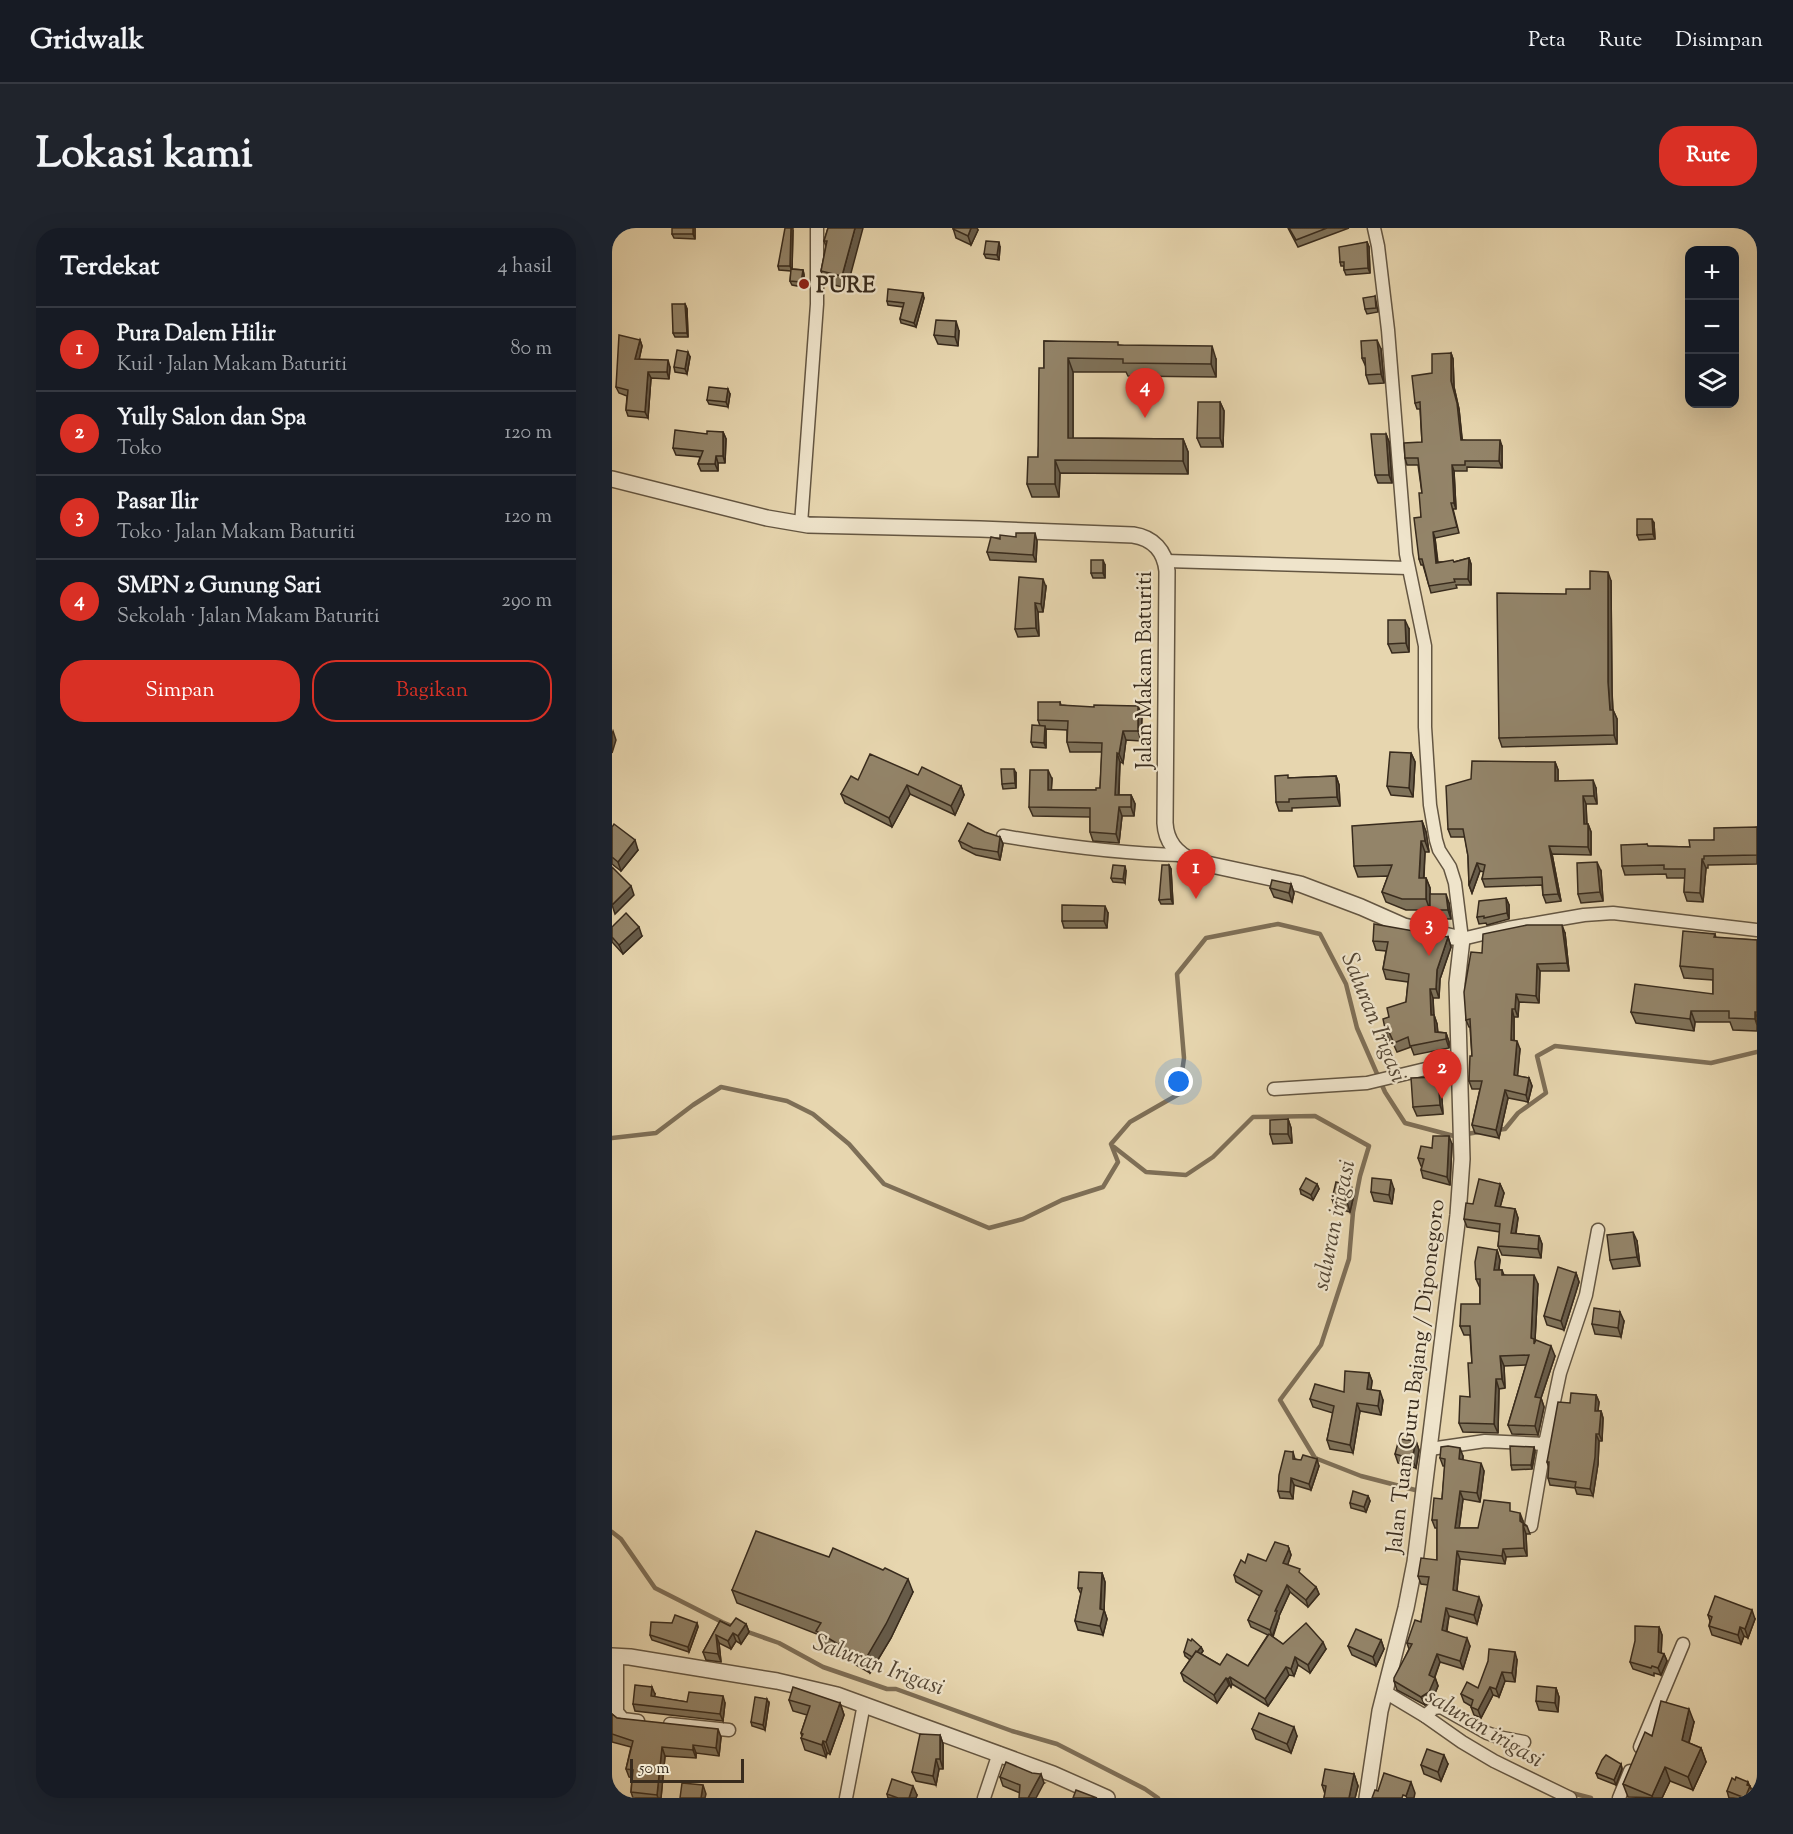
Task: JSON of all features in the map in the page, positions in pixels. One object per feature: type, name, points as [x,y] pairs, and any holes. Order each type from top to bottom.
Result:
[{"type":"street","points":[[801,524],[817,304],[817,228]]},
{"type":"street","points":[[1374,228],[1388,330],[1408,568],[1425,646],[1425,727],[1432,824],[1439,850],[1453,874],[1462,947]]},
{"type":"street","name":"Jalan Makam Baturiti","points":[[612,479],[767,518],[801,524],[1133,535],[1155,544],[1166,561],[1167,582],[1166,829],[1173,847],[1182,855]]},
{"type":"street","points":[[1166,561],[1408,568]]},
{"type":"street","points":[[1003,836],[1148,855],[1182,855],[1193,861],[1300,884],[1462,947],[1508,928],[1584,915],[1613,913],[1757,930]]},
{"type":"street","name":"Jalan Tuan Guru Bajang / Diponegoro","points":[[1367,1798],[1377,1727],[1406,1608],[1430,1449],[1456,1237],[1462,1159],[1457,983],[1462,947]]},
{"type":"street","points":[[1274,1089],[1367,1083],[1459,1061]]},
{"type":"street","points":[[1531,1526],[1560,1373],[1586,1295],[1598,1230]]},
{"type":"street","points":[[1430,1449],[1485,1441],[1545,1444]]},
{"type":"street","points":[[1619,1798],[1683,1644]]},
{"type":"street","points":[[729,1730],[625,1720],[617,1712],[614,1656],[777,1681],[837,1695],[999,1753],[1107,1798]]},
{"type":"street","points":[[1385,1692],[1494,1761],[1570,1798]]},
{"type":"street","points":[[846,1798],[864,1704]]},
{"type":"street","points":[[1425,1716],[1434,1708],[1441,1707],[1487,1733],[1524,1742]]},
{"type":"street","points":[[984,1798],[999,1753]]},
{"type":"building","points":[[672,228],[693,228],[693,234],[672,234]]},
{"type":"building","points":[[785,228],[791,228],[790,266],[778,266]]},
{"type":"building","points":[[828,228],[855,228],[842,276],[821,271],[827,241],[824,241]]},
{"type":"building","points":[[953,228],[971,228],[968,236]]},
{"type":"building","points":[[1289,228],[1327,228],[1296,240]]},
{"type":"building","points":[[986,241],[999,242],[997,255],[984,254]]},
{"type":"building","points":[[1367,242],[1368,268],[1344,270],[1344,262],[1340,262],[1339,247]]},
{"type":"building","points":[[791,269],[803,270],[801,282],[790,281]]},
{"type":"building","points":[[888,289],[923,293],[914,323],[900,319],[904,303],[887,301]]},
{"type":"building","points":[[1375,296],[1376,308],[1365,309],[1363,298]]},
{"type":"building","points":[[672,304],[685,304],[687,333],[673,333]]},
{"type":"building","points":[[936,320],[956,321],[955,337],[934,335]]},
{"type":"building","points":[[619,335],[640,340],[635,359],[668,360],[667,372],[648,372],[645,412],[626,410],[628,390],[616,387]]},
{"type":"building","points":[[1377,340],[1381,374],[1366,375],[1361,341]]},
{"type":"building","points":[[1044,341],[1212,346],[1211,364],[1123,363],[1123,359],[1068,358],[1068,438],[1183,439],[1183,461],[1055,460],[1055,484],[1027,484],[1028,457],[1038,457],[1039,368],[1044,368]]},
{"type":"building","points":[[677,350],[688,352],[685,369],[674,367]]},
{"type":"building","points":[[1451,353],[1451,381],[1457,403],[1461,440],[1500,440],[1499,461],[1465,461],[1465,465],[1452,465],[1454,503],[1451,503],[1457,527],[1433,532],[1436,563],[1469,558],[1468,579],[1454,579],[1455,582],[1429,586],[1422,559],[1419,559],[1414,518],[1421,517],[1419,493],[1422,493],[1418,458],[1405,458],[1404,443],[1422,442],[1420,402],[1415,403],[1412,376],[1432,373],[1432,354]]},
{"type":"building","points":[[709,387],[728,389],[726,402],[707,400]]},
{"type":"building","points":[[1198,402],[1220,402],[1220,438],[1197,438]]},
{"type":"building","points":[[675,430],[707,434],[707,431],[723,432],[723,456],[716,456],[715,464],[698,464],[703,451],[673,448]]},
{"type":"building","points":[[1371,434],[1386,434],[1389,475],[1375,475]]},
{"type":"building","points":[[1637,519],[1652,519],[1653,534],[1637,535]]},
{"type":"building","points":[[1016,533],[1035,533],[1033,555],[987,552],[991,537],[1000,539],[1000,535],[1016,537]]},
{"type":"building","points":[[1091,560],[1103,560],[1103,573],[1091,573]]},
{"type":"building","points":[[1590,571],[1608,572],[1608,682],[1610,710],[1613,710],[1614,735],[1499,738],[1497,593],[1566,594],[1566,589],[1590,589]]},
{"type":"building","points":[[1019,577],[1043,579],[1041,604],[1035,603],[1036,628],[1015,629]]},
{"type":"building","points":[[1388,620],[1405,620],[1406,643],[1388,644]]},
{"type":"building","points":[[1038,702],[1060,702],[1060,705],[1094,707],[1094,705],[1138,706],[1138,731],[1123,731],[1119,754],[1117,753],[1115,795],[1131,795],[1131,807],[1119,807],[1116,834],[1090,832],[1090,808],[1029,807],[1030,770],[1048,770],[1048,790],[1096,790],[1100,788],[1102,743],[1067,742],[1068,721],[1038,720]]},
{"type":"building","points":[[1032,725],[1045,726],[1044,743],[1031,742]]},
{"type":"building","points":[[1390,752],[1411,753],[1409,788],[1387,786]]},
{"type":"building","points":[[870,754],[918,775],[922,767],[961,786],[951,806],[907,785],[889,818],[841,794],[851,776],[858,780]]},
{"type":"building","points":[[1472,761],[1555,762],[1555,781],[1593,780],[1594,796],[1583,796],[1584,824],[1588,824],[1588,847],[1549,846],[1558,894],[1543,895],[1542,877],[1482,879],[1485,865],[1477,863],[1469,885],[1468,856],[1463,829],[1448,829],[1446,786],[1471,779]]},
{"type":"building","points":[[1001,769],[1014,769],[1015,783],[1002,784]]},
{"type":"building","points":[[1288,775],[1288,778],[1336,776],[1337,797],[1289,799],[1289,802],[1276,802],[1275,776]]},
{"type":"building","points":[[1422,821],[1425,841],[1421,841],[1419,878],[1426,878],[1426,899],[1402,899],[1382,892],[1392,865],[1354,866],[1352,826]]},
{"type":"building","points":[[968,823],[1000,837],[998,852],[973,848],[959,841]]},
{"type":"building","points":[[614,824],[635,840],[618,862],[612,857],[612,827]]},
{"type":"building","points":[[1757,827],[1757,855],[1704,856],[1700,893],[1684,892],[1685,869],[1664,869],[1664,865],[1622,866],[1621,845],[1690,847],[1689,840],[1714,840],[1714,828]]},
{"type":"building","points":[[1597,862],[1600,892],[1578,894],[1577,863]]},
{"type":"building","points":[[1113,865],[1125,866],[1123,879],[1111,878]]},
{"type":"building","points":[[1162,865],[1169,865],[1171,899],[1159,900]]},
{"type":"building","points":[[612,867],[631,886],[612,905]]},
{"type":"building","points":[[1272,880],[1291,884],[1289,893],[1270,888]]},
{"type":"building","points":[[1430,894],[1446,894],[1448,910],[1430,910]]},
{"type":"building","points":[[1506,898],[1507,913],[1484,918],[1484,916],[1477,917],[1479,901]]},
{"type":"building","points":[[1062,905],[1105,906],[1104,921],[1062,921]]},
{"type":"building","points":[[626,913],[639,927],[619,945],[612,937],[612,927]]},
{"type":"building","points":[[1374,924],[1448,937],[1437,970],[1436,989],[1430,989],[1431,1015],[1434,1015],[1435,1032],[1446,1033],[1446,1039],[1410,1046],[1408,1037],[1394,1043],[1389,1032],[1386,1033],[1383,1019],[1389,1017],[1387,1008],[1406,1002],[1409,974],[1383,969],[1388,942],[1373,941]]},
{"type":"building","points":[[1527,925],[1562,925],[1567,963],[1537,964],[1536,996],[1516,994],[1515,1009],[1512,1009],[1511,1040],[1517,1041],[1514,1075],[1529,1078],[1526,1095],[1505,1090],[1496,1130],[1472,1125],[1482,1081],[1469,1081],[1470,1056],[1472,1056],[1470,1019],[1466,1020],[1464,992],[1471,952],[1482,953],[1483,934]]},
{"type":"building","points":[[1683,931],[1715,934],[1714,937],[1757,940],[1757,1012],[1755,1012],[1755,1019],[1729,1018],[1729,1011],[1691,1011],[1690,1019],[1631,1012],[1635,984],[1713,994],[1713,969],[1680,966]]},
{"type":"building","points":[[1438,1077],[1440,1105],[1413,1107],[1411,1078]]},
{"type":"building","points":[[1288,1119],[1288,1134],[1270,1134],[1270,1120]]},
{"type":"building","points":[[1433,1136],[1449,1136],[1447,1177],[1421,1170],[1424,1159],[1418,1158],[1421,1146],[1432,1148]]},
{"type":"building","points":[[1306,1178],[1317,1184],[1311,1195],[1300,1189]]},
{"type":"building","points":[[1372,1178],[1391,1180],[1389,1195],[1371,1192]]},
{"type":"building","points":[[1479,1179],[1500,1184],[1495,1206],[1515,1209],[1511,1233],[1539,1236],[1538,1249],[1498,1246],[1500,1224],[1464,1219],[1466,1203],[1473,1204]]},
{"type":"building","points":[[1336,1182],[1351,1185],[1347,1202],[1332,1199]]},
{"type":"building","points":[[1633,1232],[1637,1257],[1610,1260],[1607,1235]]},
{"type":"building","points":[[1478,1247],[1497,1250],[1494,1270],[1502,1270],[1502,1275],[1534,1275],[1531,1338],[1534,1339],[1534,1344],[1536,1340],[1551,1346],[1535,1397],[1541,1398],[1535,1426],[1508,1425],[1529,1355],[1500,1356],[1502,1379],[1496,1379],[1494,1424],[1459,1423],[1460,1396],[1470,1397],[1468,1363],[1472,1363],[1470,1326],[1460,1326],[1461,1304],[1480,1304],[1480,1279],[1476,1279],[1475,1262]]},
{"type":"building","points":[[1558,1267],[1576,1273],[1561,1321],[1544,1316]]},
{"type":"building","points":[[1594,1308],[1620,1312],[1618,1328],[1592,1324]]},
{"type":"building","points":[[1345,1371],[1369,1373],[1367,1389],[1380,1391],[1378,1406],[1357,1403],[1350,1445],[1327,1440],[1334,1406],[1310,1399],[1315,1384],[1344,1392]]},
{"type":"building","points":[[1571,1393],[1596,1395],[1595,1411],[1601,1411],[1590,1489],[1575,1487],[1576,1482],[1548,1478],[1549,1462],[1547,1462],[1558,1402],[1570,1403]]},
{"type":"building","points":[[1399,1439],[1416,1441],[1412,1459],[1395,1454]]},
{"type":"building","points":[[1510,1446],[1534,1447],[1531,1465],[1511,1465]]},
{"type":"building","points":[[1441,1447],[1460,1448],[1459,1459],[1481,1463],[1477,1493],[1460,1491],[1455,1528],[1478,1528],[1484,1500],[1510,1503],[1510,1511],[1520,1513],[1520,1521],[1527,1526],[1523,1525],[1524,1548],[1503,1549],[1502,1556],[1457,1551],[1453,1590],[1479,1597],[1474,1615],[1446,1608],[1442,1630],[1467,1638],[1460,1661],[1437,1654],[1429,1675],[1435,1678],[1429,1692],[1421,1697],[1394,1681],[1394,1678],[1412,1644],[1407,1643],[1415,1620],[1421,1622],[1429,1577],[1418,1576],[1421,1558],[1437,1560],[1437,1520],[1432,1520],[1434,1498],[1442,1499],[1445,1459],[1440,1458]]},
{"type":"building","points":[[1285,1451],[1293,1452],[1293,1459],[1301,1460],[1303,1455],[1317,1459],[1309,1484],[1291,1478],[1290,1492],[1278,1491]]},
{"type":"building","points":[[1353,1491],[1368,1496],[1364,1507],[1350,1503]]},
{"type":"building","points":[[756,1531],[829,1557],[833,1548],[908,1579],[865,1660],[816,1631],[821,1623],[732,1590]]},
{"type":"building","points":[[1275,1542],[1288,1546],[1289,1549],[1283,1563],[1300,1569],[1299,1572],[1316,1587],[1306,1600],[1287,1585],[1275,1611],[1277,1611],[1270,1630],[1248,1620],[1262,1591],[1234,1575],[1241,1560],[1245,1563],[1248,1554],[1266,1561]]},
{"type":"building","points":[[1079,1572],[1102,1573],[1100,1609],[1104,1610],[1100,1626],[1075,1621],[1082,1588],[1078,1588]]},
{"type":"building","points":[[1715,1596],[1752,1610],[1745,1629],[1740,1627],[1738,1635],[1709,1626],[1712,1617],[1708,1615]]},
{"type":"building","points":[[675,1615],[697,1623],[688,1647],[650,1635],[651,1622],[672,1623]]},
{"type":"building","points":[[736,1618],[746,1624],[738,1636],[733,1633],[728,1641],[716,1635],[718,1654],[703,1652],[720,1621],[730,1626]]},
{"type":"building","points":[[1306,1623],[1323,1642],[1308,1665],[1295,1657],[1291,1669],[1286,1667],[1265,1699],[1230,1677],[1226,1678],[1214,1695],[1181,1673],[1196,1651],[1220,1665],[1227,1654],[1248,1666],[1269,1634],[1283,1644]]},
{"type":"building","points":[[1635,1626],[1659,1627],[1658,1652],[1664,1654],[1658,1668],[1630,1662],[1635,1641]]},
{"type":"building","points":[[1356,1629],[1381,1640],[1373,1657],[1348,1646]]},
{"type":"building","points":[[1188,1639],[1191,1641],[1192,1639],[1201,1647],[1192,1657],[1184,1652]]},
{"type":"building","points":[[1489,1649],[1515,1652],[1512,1673],[1502,1672],[1496,1689],[1490,1687],[1478,1710],[1471,1707],[1473,1700],[1461,1694],[1467,1682],[1478,1688],[1488,1661]]},
{"type":"building","points":[[635,1685],[652,1687],[651,1696],[687,1702],[689,1692],[723,1696],[720,1714],[633,1704]]},
{"type":"building","points":[[1537,1686],[1556,1688],[1555,1703],[1536,1701]]},
{"type":"building","points":[[793,1687],[840,1703],[826,1742],[823,1741],[822,1745],[801,1738],[810,1706],[789,1700]]},
{"type":"building","points":[[755,1697],[767,1699],[763,1725],[751,1722]]},
{"type":"building","points":[[1661,1701],[1689,1709],[1682,1740],[1701,1748],[1688,1777],[1665,1767],[1652,1796],[1623,1784],[1645,1732],[1652,1736]]},
{"type":"building","points":[[1259,1713],[1294,1727],[1287,1744],[1252,1729]]},
{"type":"building","points":[[612,1714],[617,1718],[718,1729],[716,1748],[693,1745],[693,1750],[662,1747],[657,1795],[631,1792],[633,1770],[626,1769],[633,1741],[612,1734]]},
{"type":"building","points":[[920,1734],[940,1735],[940,1759],[936,1759],[933,1776],[912,1772]]},
{"type":"building","points":[[1427,1749],[1444,1755],[1438,1772],[1421,1765]]},
{"type":"building","points":[[1606,1755],[1621,1764],[1614,1780],[1596,1773]]},
{"type":"building","points":[[1006,1762],[1032,1773],[1041,1774],[1028,1798],[1019,1798],[1020,1785],[1000,1777]]},
{"type":"building","points":[[1325,1769],[1354,1774],[1349,1798],[1324,1798],[1326,1786],[1322,1785]]},
{"type":"building","points":[[1384,1773],[1411,1782],[1406,1796],[1372,1798],[1375,1790],[1378,1791]]},
{"type":"building","points":[[1736,1777],[1748,1782],[1747,1785],[1750,1786],[1745,1798],[1727,1791],[1732,1778],[1735,1780]]},
{"type":"building","points":[[892,1779],[913,1786],[909,1798],[898,1798],[887,1794]]},
{"type":"building","points":[[682,1783],[703,1785],[701,1798],[680,1798]]},
{"type":"building","points":[[1076,1790],[1097,1798],[1073,1798]]},
{"type":"waterway","name":"Saluran Irigasi","points":[[612,1138],[656,1133],[721,1087],[787,1101],[813,1114],[849,1144],[884,1184],[989,1228],[1023,1219],[1062,1200],[1103,1187],[1118,1162],[1111,1144],[1130,1122],[1179,1094],[1184,1058],[1177,974],[1206,938],[1278,924],[1320,934],[1346,984],[1357,1028],[1385,1092],[1405,1123],[1454,1136],[1479,1132]]},
{"type":"waterway","name":"Saluran Irigasi","points":[[1496,1130],[1505,1129],[1518,1113],[1546,1093],[1537,1056],[1555,1046],[1711,1063],[1757,1052]]},
{"type":"waterway","name":"saluran irigasi","points":[[1114,1147],[1146,1172],[1186,1175],[1213,1157],[1253,1117],[1315,1116],[1369,1146],[1353,1212],[1349,1259],[1321,1345],[1280,1400],[1315,1458],[1361,1476],[1419,1491],[1418,1494]]},
{"type":"waterway","name":"Saluran Irigasi","points":[[612,1532],[621,1539],[655,1588],[734,1627]]},
{"type":"waterway","name":"Saluran Irigasi","points":[[745,1631],[779,1643],[823,1667],[887,1689],[896,1689],[1012,1731],[1057,1744],[1145,1789],[1158,1798]]},
{"type":"waterway","name":"saluran irigasi","points":[[1568,1792],[1591,1798]]},
{"type":"place","name":"PURE","points":[[804,284]]},
{"type":"place","name":"SMPN 2 Gunung Sari","points":[[1145,418]]},
{"type":"place","name":"Pura Dalem Hilir","points":[[1196,899]]},
{"type":"place","name":"Pasar Ilir","points":[[1429,956]]},
{"type":"place","name":"Yully Salon dan Spa","points":[[1442,1099]]}]
